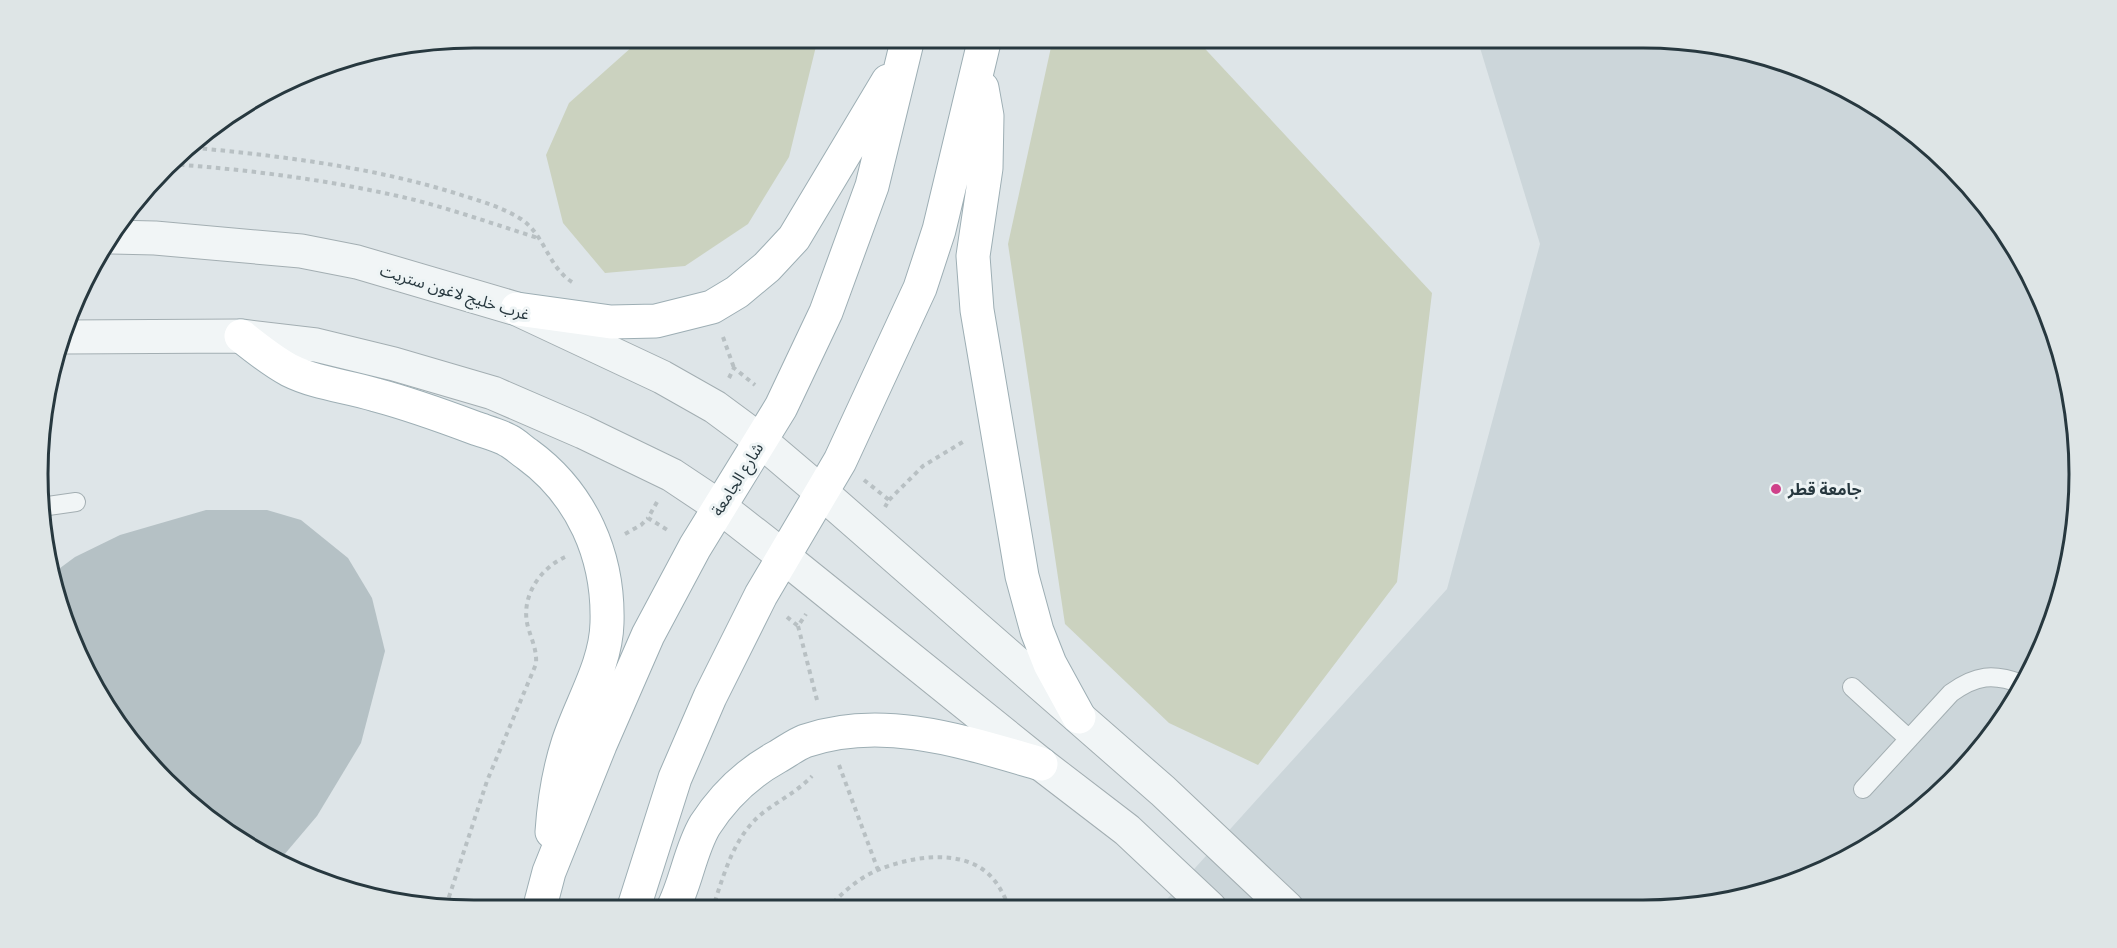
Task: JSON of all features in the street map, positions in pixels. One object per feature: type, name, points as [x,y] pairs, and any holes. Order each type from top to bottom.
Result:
[{"type":"main road","points":[[517,309],[610,322],[656,321],[712,307],[737,292],[767,267],[794,238],[905,48]]},
{"type":"main road","name":"شارع الجامعة","points":[[542,900],[549,872],[600,745],[648,635],[695,547],[781,406],[826,312],[872,186],[906,48]]},
{"type":"main road","points":[[636,900],[675,778],[710,698],[761,595],[840,461],[920,288],[939,230],[983,48]]},
{"type":"main road","points":[[977,73],[987,116],[986,168],[973,256],[977,310],[1022,576],[1037,631],[1050,664],[1079,717]]},
{"type":"main road","points":[[241,336],[290,370],[339,387],[375,394],[509,441],[540,463],[568,492],[584,517],[597,545],[606,586],[607,623],[604,652],[568,744],[559,780],[552,824],[549,872]]},
{"type":"main road","points":[[676,900],[704,827],[726,797],[757,768],[802,742],[828,734],[884,730],[955,739],[1041,764]]},
{"type":"street","name":"غرب خليج لاغون ستريت","points":[[120,237],[155,238],[301,251],[357,262],[517,309],[662,377],[715,406],[822,492],[1079,717],[1216,840],[1279,900]]},
{"type":"street","points":[[71,337],[241,336],[316,345],[394,364],[493,393],[583,432],[672,475],[720,507],[1127,830],[1202,900]]},
{"type":"street","points":[[1180,879],[1216,840]]},
{"type":"lane","points":[[49,506],[76,502]]},
{"type":"lane","points":[[1863,789],[1951,693],[1978,678],[1993,676],[2015,681]]},
{"type":"lane","points":[[1852,687],[1909,739]]},
{"type":"path","points":[[200,148],[260,154],[416,180],[505,209],[525,221],[539,238],[555,267],[564,277],[578,286]]},
{"type":"path","points":[[181,165],[289,177],[356,188],[416,201],[539,238]]},
{"type":"path","points":[[889,500],[923,466],[967,440],[996,429]]},
{"type":"path","points":[[448,899],[487,781],[536,664],[537,653],[526,612],[528,598],[537,580],[548,566],[563,557],[631,531],[648,518],[672,475]]},
{"type":"path","points":[[648,518],[695,547]]},
{"type":"path","points":[[798,626],[828,734],[878,870]]},
{"type":"path","points":[[716,900],[735,846],[747,829],[763,813],[804,784],[816,771]]},
{"type":"path","points":[[837,900],[850,888],[878,870],[918,859],[945,856],[970,861],[986,871],[1006,900]]},
{"type":"shaded area","name":"جامعة قطر","points":[[1480,48],[1643,48],[1726,56],[1780,71],[1831,92],[1880,120],[1924,154],[1963,193],[1997,237],[2012,261],[2037,311],[2061,391],[2069,474],[2061,557],[2037,637],[2012,687],[1997,711],[1963,755],[1924,794],[1880,828],[1806,868],[1726,892],[1643,900],[1166,900],[1447,589],[1540,244]]},
{"type":"green space","points":[[631,48],[816,48],[789,157],[748,224],[685,266],[605,273],[563,223],[546,155],[569,103]]},
{"type":"green space","points":[[1051,48],[1204,48],[1432,293],[1397,582],[1258,765],[1169,723],[1065,624],[1008,244]]},
{"type":"building","points":[[206,510],[267,510],[301,520],[348,558],[372,598],[385,651],[361,743],[317,816],[284,855],[237,828],[193,794],[173,775],[154,755],[120,711],[92,662],[80,637],[59,569],[75,557],[120,535]]},
{"type":"place","name":"جامعة قطر","points":[[1776,489]]}]
